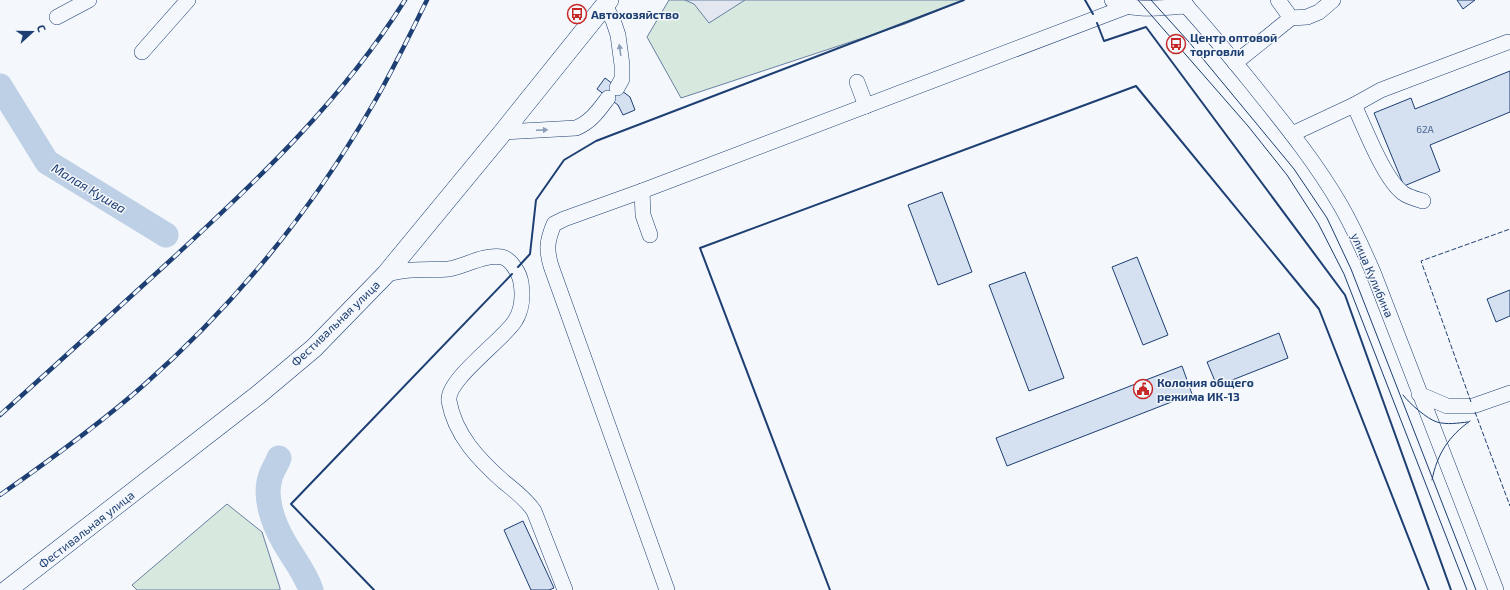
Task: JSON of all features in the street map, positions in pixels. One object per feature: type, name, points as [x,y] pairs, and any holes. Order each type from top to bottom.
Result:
[{"type":"main road","name":"Фестивальная улица","points":[[7,590],[258,395],[314,348],[386,274],[504,132],[607,3]]},
{"type":"street","points":[[57,16],[90,0]]},
{"type":"street","points":[[142,52],[188,0]]},
{"type":"street","points":[[1112,0],[1126,7],[1146,8],[1184,3]]},
{"type":"street","points":[[1278,0],[1290,18]]},
{"type":"street","points":[[1235,63],[1290,18],[1307,17],[1319,12],[1333,0]]},
{"type":"street","points":[[504,132],[576,128],[590,120],[613,93],[622,79],[622,65],[618,35],[607,3]]},
{"type":"street","name":"улица Кулибина","points":[[1184,3],[1292,134],[1322,175],[1341,206],[1358,239],[1384,298],[1496,590]]},
{"type":"street","points":[[667,590],[547,254],[547,245],[554,224],[1126,7]]},
{"type":"street","points":[[1292,134],[1354,105],[1381,90],[1508,42]]},
{"type":"street","points":[[857,82],[866,106]]},
{"type":"street","points":[[1354,105],[1384,168],[1394,185],[1404,194],[1423,201]]},
{"type":"street","points":[[642,191],[643,215],[650,235]]},
{"type":"street","points":[[386,274],[411,270],[449,269],[491,257],[507,260],[516,270],[521,280],[523,296],[516,320],[454,385],[449,399],[454,418],[471,451],[497,476],[528,501],[534,511],[565,590]]},
{"type":"street","points":[[1420,394],[1446,406],[1473,406],[1510,393]]},
{"type":"shaded area","points":[[669,0],[964,0],[905,24],[681,98],[647,37]]},
{"type":"shaded area","points":[[685,0],[745,0],[709,23],[694,4]]},
{"type":"shaded area","points":[[227,504],[262,532],[280,590],[137,590],[132,585]]},
{"type":"building","points":[[1457,0],[1475,0],[1463,9]]},
{"type":"building","points":[[1510,71],[1510,112],[1430,145],[1440,171],[1404,186],[1374,113],[1411,98],[1415,109]]},
{"type":"building","points":[[605,78],[630,97],[635,110],[623,115],[618,105],[597,89]]},
{"type":"building","points":[[942,192],[972,272],[938,285],[908,205]]},
{"type":"building","points":[[1137,257],[1168,335],[1143,345],[1112,267]]},
{"type":"building","points":[[1025,272],[1064,378],[1029,391],[989,285]]},
{"type":"building","points":[[1510,290],[1510,316],[1496,322],[1487,299]]},
{"type":"building","points":[[1279,333],[1288,358],[1217,386],[1207,362]]},
{"type":"building","points":[[1182,366],[1192,394],[1007,466],[996,438]]},
{"type":"building","points":[[523,521],[554,588],[549,590],[531,590],[504,530]]},
{"type":"waterway","name":"Малая Кушва","points":[[0,86],[47,162],[166,235]]},
{"type":"waterway","name":"Малая Кушва","points":[[279,458],[269,483],[268,492],[270,509],[280,535],[302,571],[311,590]]},
{"type":"tram line","points":[[1138,0],[1248,126],[1287,175],[1318,223],[1344,274],[1467,590]]},
{"type":"tram line","points":[[1151,0],[1189,42],[1294,169],[1327,218],[1351,269],[1476,590]]},
{"type":"tram line","points":[[1403,395],[1428,418],[1437,422],[1452,424],[1468,422]]},
{"type":"tram line","points":[[1432,480],[1437,462],[1445,446],[1450,439],[1470,421]]},
{"type":"railway","points":[[0,415],[173,258],[236,199],[298,137],[355,71],[405,0]]},
{"type":"railway","points":[[0,495],[37,469],[128,399],[178,354],[240,289],[297,219],[349,145],[400,54],[427,0]]},
{"type":"fence","points":[[1471,402],[1421,261],[1510,229]]},
{"type":"fence","points":[[1475,412],[1510,506]]},
{"type":"wall","points":[[518,267],[530,254],[536,200],[564,160],[596,141],[964,0]]},
{"type":"wall","points":[[1085,0],[1093,14]]},
{"type":"wall","points":[[1097,23],[1104,41],[1146,27],[1345,295],[1451,590]]},
{"type":"wall","points":[[830,590],[700,248],[1136,86],[1319,309],[1429,590]]},
{"type":"wall","points":[[374,590],[291,504],[512,274]]},
{"type":"place","name":"Автохозяйство","points":[[577,14]]},
{"type":"place","name":"Центр оптовой торговли","points":[[1176,44]]},
{"type":"place","name":"Колония общего режима ИК-13","points":[[1143,389]]}]
